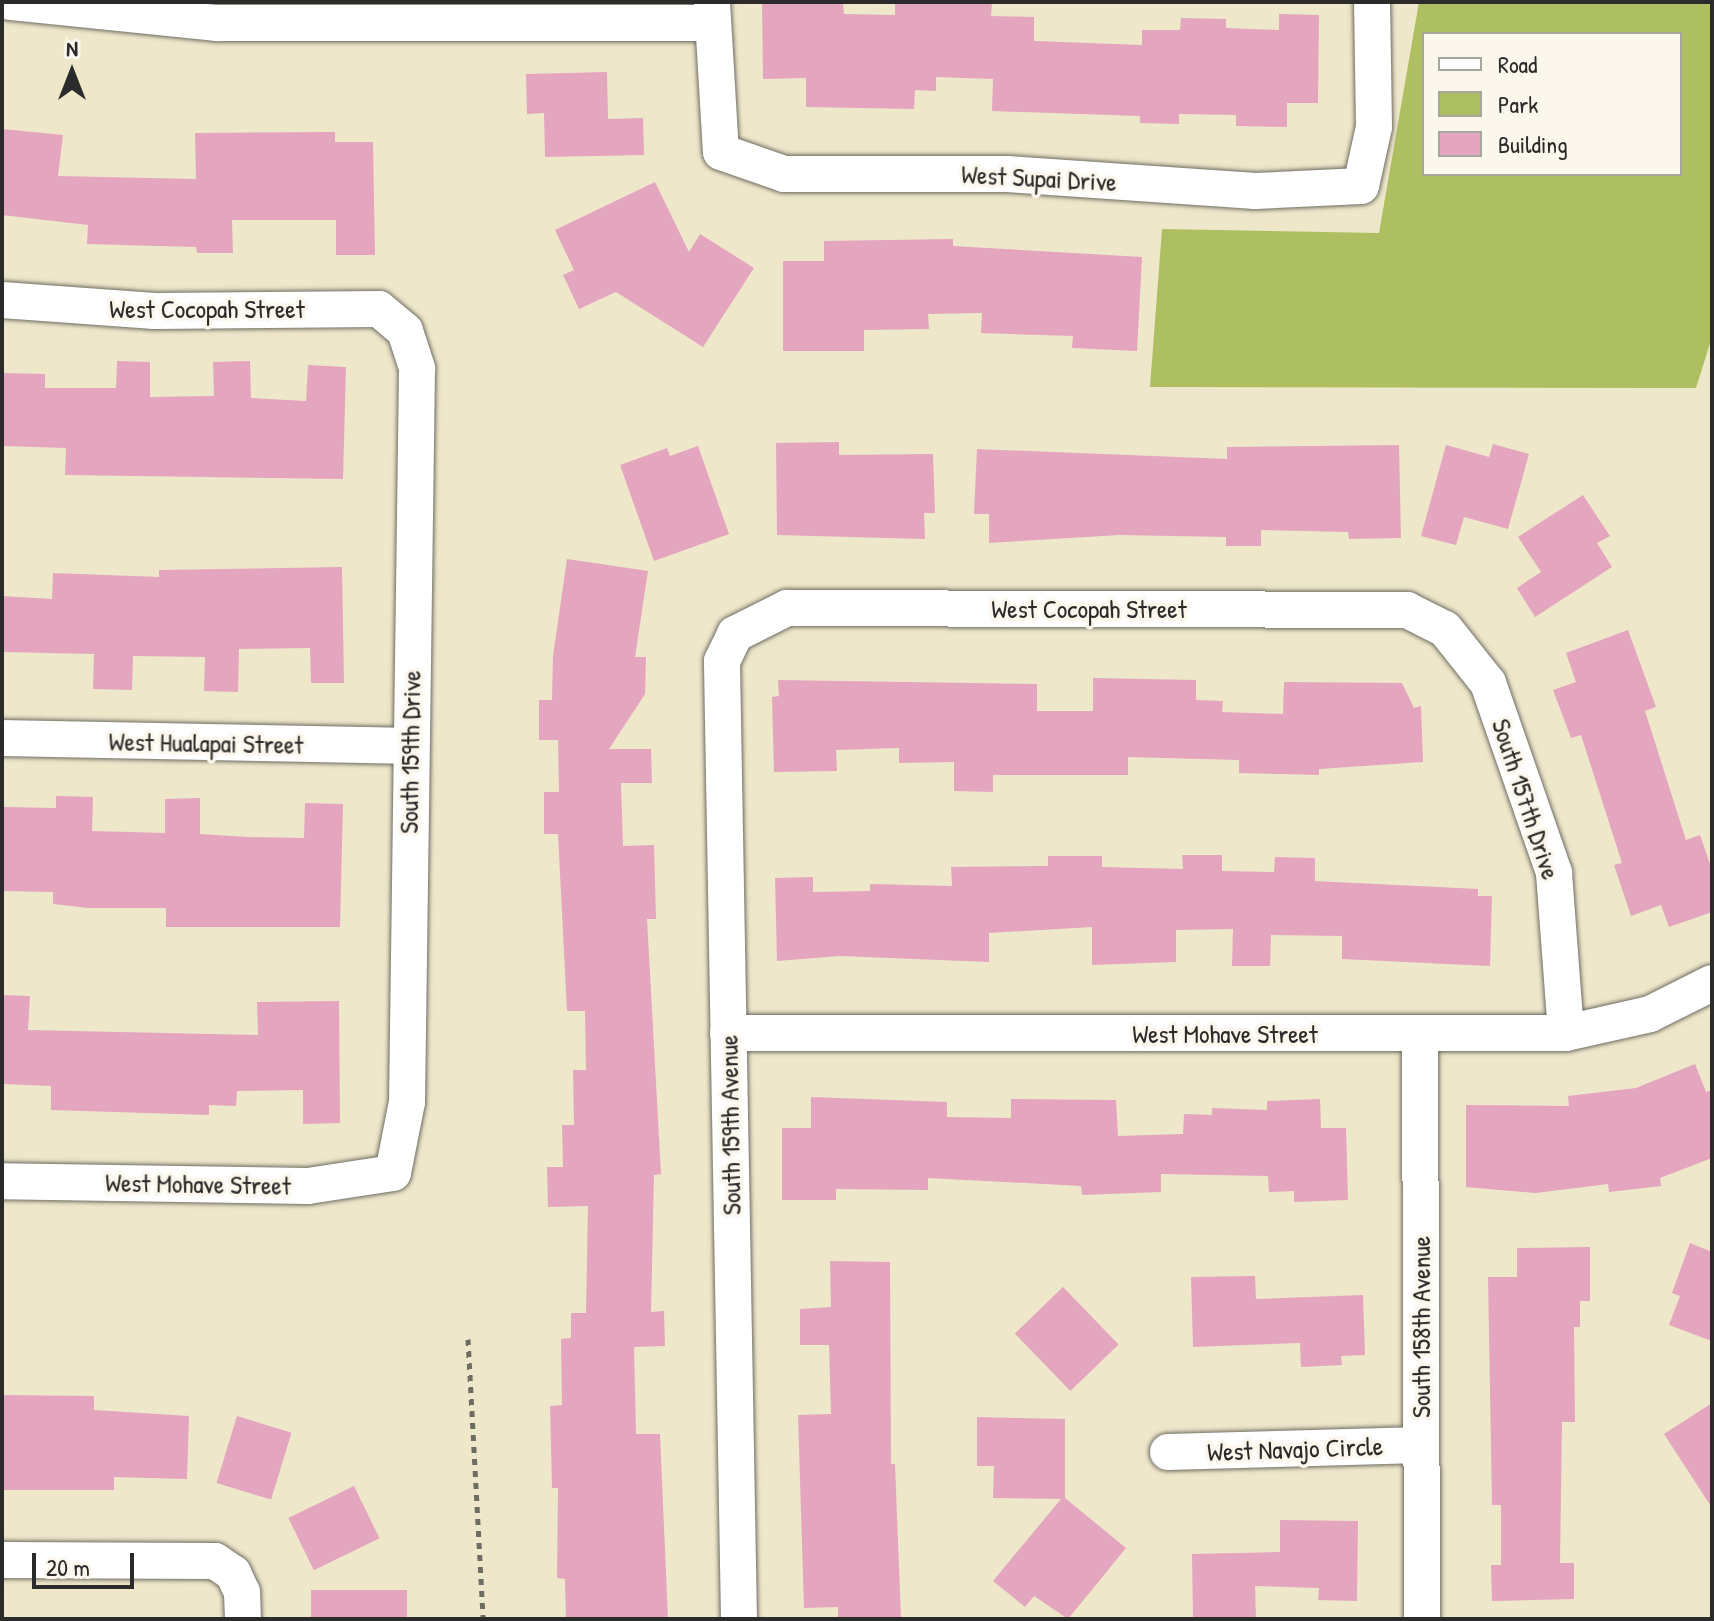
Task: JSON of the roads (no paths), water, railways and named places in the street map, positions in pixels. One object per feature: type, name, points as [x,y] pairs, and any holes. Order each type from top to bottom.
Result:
[{"type":"street","points":[[10,2],[217,23],[713,12]]},
{"type":"street","name":"West Supai Drive","points":[[713,12],[721,152],[784,174],[1007,174],[1255,191],[1361,186],[1374,127],[1372,2]]},
{"type":"street","name":"West Cocopah Street","points":[[2,300],[155,311],[379,309],[405,331]]},
{"type":"street","name":"South 159th Drive","points":[[393,1173],[407,1102],[417,369],[405,331]]},
{"type":"street","name":"West Cocopah Street","points":[[735,634],[787,608],[1407,610],[1445,629]]},
{"type":"street","name":"South 157th Drive","points":[[1445,629],[1488,683],[1554,873],[1566,1033]]},
{"type":"street","name":"South 159th Avenue","points":[[735,634],[722,661],[739,1619]]},
{"type":"street","name":"West Hualapai Street","points":[[2,738],[410,746]]},
{"type":"street","name":"West Mohave Street","points":[[728,1033],[1566,1033],[1650,1014],[1712,983]]},
{"type":"street","name":"South 158th Avenue","points":[[1420,1034],[1422,1619]]},
{"type":"street","name":"West Mohave Street","points":[[2,1181],[308,1186],[393,1173]]},
{"type":"street","name":"West Navajo Circle","points":[[1168,1452],[1421,1445]]},
{"type":"street","points":[[2,1560],[215,1561],[233,1573],[242,1592],[243,1619]]}]
